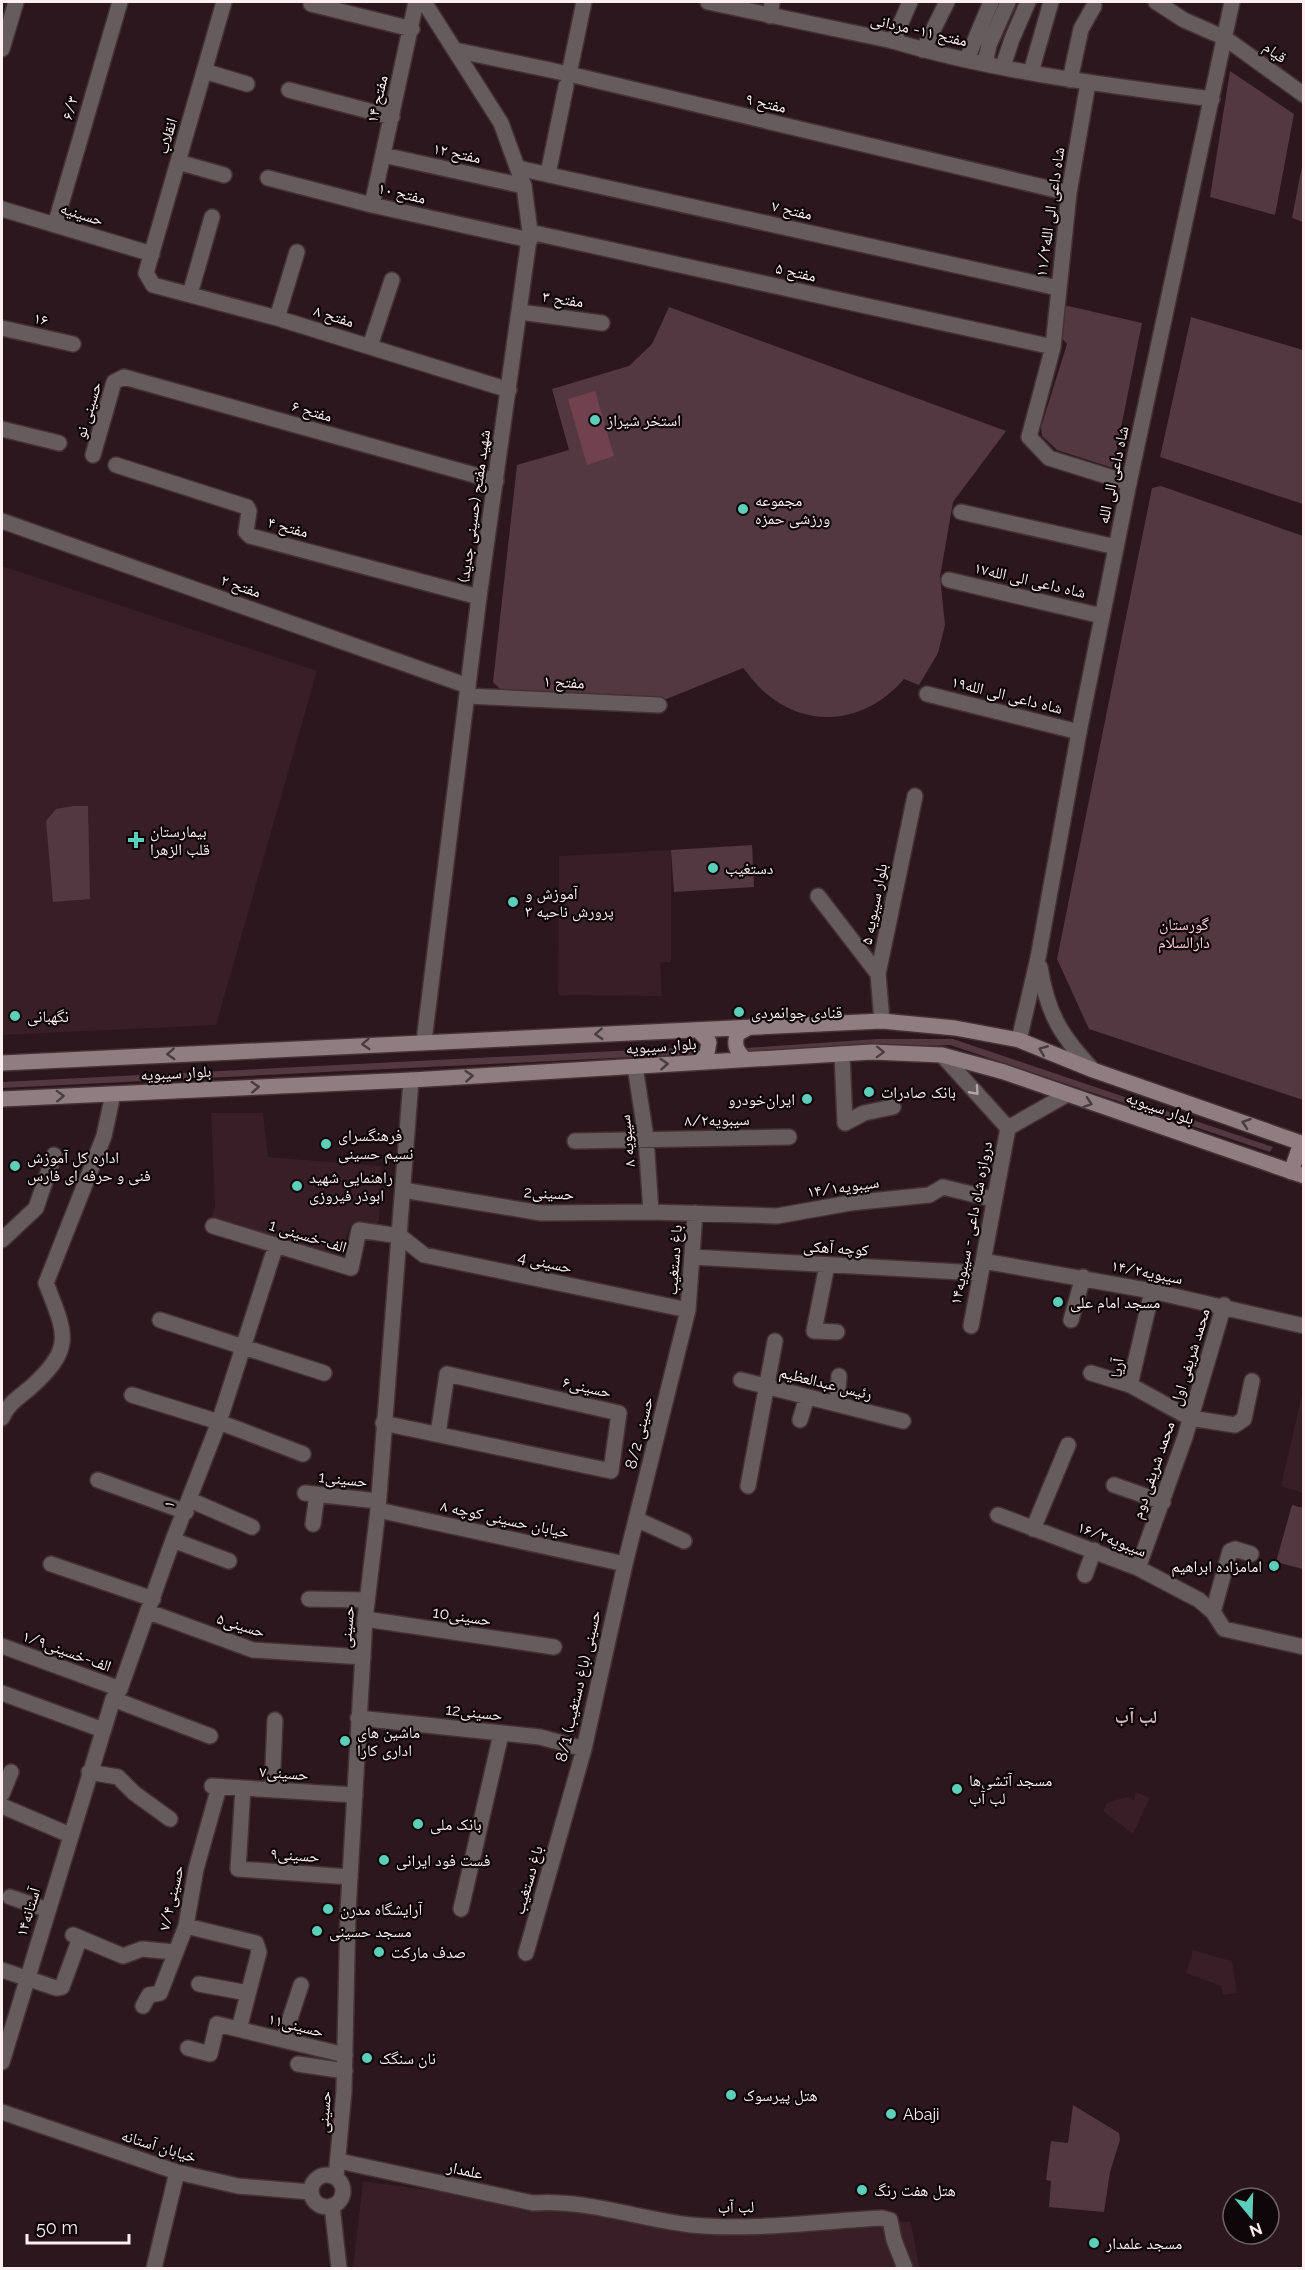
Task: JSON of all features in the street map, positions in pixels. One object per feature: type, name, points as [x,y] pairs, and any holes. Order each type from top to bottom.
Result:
[{"type":"main road","name":"بلوار سیبویه","points":[[2,1063],[424,1041],[882,1021],[955,1028],[1019,1040],[1093,1070],[1302,1143]]},
{"type":"main road","points":[[745,1059],[737,1051],[735,1044],[737,1034],[750,1028]]},
{"type":"main road","points":[[698,1030],[709,1042],[707,1054],[698,1062]]},
{"type":"main road","name":"بلوار سیبویه","points":[[2,1099],[411,1080],[872,1052],[942,1055],[1004,1072],[1298,1174]]},
{"type":"main road","points":[[1298,1174],[1302,1143]]},
{"type":"street","points":[[2,49],[16,2]]},
{"type":"street","name":"۶/۳","points":[[56,225],[120,2]]},
{"type":"street","name":"انقلاب","points":[[148,280],[146,273],[224,2]]},
{"type":"street","name":"مفتح ۱۴","points":[[372,205],[412,29],[416,2]]},
{"type":"street","name":"شهید مفتح (حسینی جدید)","points":[[424,2],[501,123],[524,186],[530,236],[479,597],[424,1041]]},
{"type":"street","points":[[548,174],[584,2]]},
{"type":"street","name":"مفتح ۱۱- مردانی","points":[[708,2],[766,8],[923,50],[1070,80],[1212,99]]},
{"type":"street","points":[[893,41],[910,2]]},
{"type":"street","points":[[923,50],[947,2]]},
{"type":"street","points":[[967,59],[991,2]]},
{"type":"street","points":[[985,63],[989,45],[1008,2]]},
{"type":"street","points":[[1003,66],[1011,39],[1028,2]]},
{"type":"street","points":[[1031,72],[1051,2]]},
{"type":"street","name":"قیام","points":[[1156,2],[1184,20],[1226,39],[1304,94]]},
{"type":"street","name":"شاه داعی الی الله","points":[[1019,1040],[1038,958],[1079,732],[1129,483],[1226,39],[1232,2]]},
{"type":"street","points":[[311,4],[412,29]]},
{"type":"street","points":[[1070,80],[1081,29],[1094,6]]},
{"type":"street","name":"مفتح ۹","points":[[455,50],[568,80],[1069,193]]},
{"type":"street","points":[[204,71],[247,84]]},
{"type":"street","name":"۱۱/۲شاه داعی الی الله","points":[[1088,83],[1069,193],[1053,347],[1029,437],[1049,458],[1129,483]]},
{"type":"street","points":[[289,90],[392,117]]},
{"type":"street","name":"مفتح ۱۲","points":[[383,155],[524,186]]},
{"type":"street","points":[[178,162],[224,175]]},
{"type":"street","name":"مفتح ۷","points":[[518,168],[1058,288]]},
{"type":"street","name":"مفتح ۱۰","points":[[268,178],[372,205],[530,236]]},
{"type":"street","name":"حسینیه","points":[[2,209],[152,254]]},
{"type":"street","points":[[190,294],[212,217]]},
{"type":"street","name":"مفتح ۵","points":[[530,236],[1053,347]]},
{"type":"street","points":[[277,318],[297,252]]},
{"type":"street","name":"مفتح ۸","points":[[148,280],[153,285],[277,318],[509,390]]},
{"type":"street","points":[[370,346],[392,280]]},
{"type":"street","name":"مفتح ۳","points":[[520,312],[602,323]]},
{"type":"street","name":"۱۶","points":[[2,328],[73,344]]},
{"type":"street","name":"مفتح ۶","points":[[119,378],[124,377],[496,481]]},
{"type":"street","name":"حسینی نو","points":[[93,455],[114,382],[119,378]]},
{"type":"street","points":[[2,429],[59,443]]},
{"type":"street","name":"مفتح ۴","points":[[116,465],[247,507],[249,511],[246,532],[250,536],[479,597]]},
{"type":"street","points":[[961,512],[1116,547]]},
{"type":"street","name":"مفتح ۲","points":[[2,521],[468,691]]},
{"type":"street","name":"شاه داعی الی الله۱۷","points":[[949,580],[1102,616]]},
{"type":"street","name":"مفتح ۱","points":[[468,691],[659,705]]},
{"type":"street","name":"شاه داعی الی الله۱۹","points":[[927,694],[1079,732]]},
{"type":"street","name":"بلوار سیبویه ۵","points":[[882,1021],[878,974],[915,796]]},
{"type":"street","points":[[818,896],[878,974]]},
{"type":"street","points":[[1038,958],[1043,990],[1055,1022],[1068,1043],[1093,1070]]},
{"type":"street","points":[[842,1054],[845,1123],[864,1113],[893,1107]]},
{"type":"street","points":[[942,1055],[1008,1128],[1066,1095]]},
{"type":"street","name":"سیبویه ۸","points":[[635,1066],[646,1138],[651,1212]]},
{"type":"street","name":"حسینی","points":[[336,2177],[345,2071],[350,1877],[358,1718],[365,1620],[378,1505],[382,1423],[400,1236],[411,1080]]},
{"type":"street","points":[[2,1418],[5,1410],[37,1381],[58,1356],[65,1332],[46,1282],[104,1136],[113,1094]]},
{"type":"street","name":"دروازه شاه داعی - سیبویه۱۴","points":[[971,1326],[992,1199],[1008,1128]]},
{"type":"street","name":"سیبویه۸/۲","points":[[575,1141],[789,1137]]},
{"type":"street","points":[[2,1240],[36,1208],[54,1155]]},
{"type":"street","name":"سیبویه۱۴/۱","points":[[695,1213],[777,1216],[850,1203],[929,1195],[943,1187],[992,1199]]},
{"type":"street","name":"حسینی2","points":[[403,1190],[541,1213],[695,1213]]},
{"type":"street","name":"باغ دستغیب","points":[[688,1310],[695,1213]]},
{"type":"street","name":"1 الف-خسینی","points":[[213,1226],[351,1268],[359,1230],[400,1236]]},
{"type":"street","name":"حسینی 4","points":[[400,1236],[424,1255],[688,1310]]},
{"type":"street","name":"۱","points":[[89,1772],[173,1540],[219,1422],[276,1245]]},
{"type":"street","name":"کوچه آهکی","points":[[692,1257],[827,1265],[981,1267]]},
{"type":"street","points":[[827,1265],[814,1331],[837,1332]]},
{"type":"street","name":"سیبویه۱۴/۲","points":[[981,1267],[1083,1277],[1224,1305],[1304,1326]]},
{"type":"street","points":[[1071,1320],[1083,1277]]},
{"type":"street","name":"آریا","points":[[1152,1291],[1130,1385],[1190,1418],[1235,1425],[1244,1419],[1252,1381]]},
{"type":"street","name":"محمد شریفی اول","points":[[1190,1418],[1224,1305]]},
{"type":"street","name":"8/2 حسینی","points":[[625,1564],[688,1310]]},
{"type":"street","points":[[160,1320],[324,1372]]},
{"type":"street","points":[[748,1486],[775,1341]]},
{"type":"street","points":[[1091,1373],[1130,1385]]},
{"type":"street","name":"حسینی۶","points":[[382,1423],[611,1471],[619,1413],[447,1374],[438,1434]]},
{"type":"street","points":[[837,1404],[839,1376]]},
{"type":"street","name":"رئیس عبدالعظیم","points":[[741,1380],[903,1421]]},
{"type":"street","points":[[132,1395],[219,1422],[303,1454]]},
{"type":"street","points":[[800,1420],[807,1397]]},
{"type":"street","name":"محمد شریفی دوم","points":[[1138,1568],[1190,1418]]},
{"type":"street","points":[[1033,1529],[1068,1445]]},
{"type":"street","points":[[98,1480],[252,1527]]},
{"type":"street","points":[[1114,1485],[1162,1502]]},
{"type":"street","name":"حسینی1","points":[[313,1524],[311,1494],[378,1505]]},
{"type":"street","name":"خیابان حسینی کوچه ۸","points":[[378,1505],[625,1564]]},
{"type":"street","name":"سیبویه۱۶/۳","points":[[998,1515],[1138,1568],[1199,1600],[1213,1612],[1224,1629],[1304,1647]]},
{"type":"street","points":[[636,1519],[684,1540]]},
{"type":"street","points":[[173,1540],[229,1561]]},
{"type":"street","points":[[1213,1612],[1230,1551],[1235,1549],[1251,1554]]},
{"type":"street","points":[[1085,1575],[1094,1550]]},
{"type":"street","name":"حسینی۵","points":[[51,1564],[253,1650],[363,1657]]},
{"type":"street","name":"8/1 حسینی (باغ دستغیب)","points":[[564,1816],[584,1749],[625,1564]]},
{"type":"street","points":[[309,1599],[367,1600]]},
{"type":"street","name":"حسینی10","points":[[365,1620],[555,1647]]},
{"type":"street","name":"الف-خسینی۱/۹","points":[[2,1646],[210,1736]]},
{"type":"street","points":[[2,1693],[103,1730]]},
{"type":"street","name":"حسینی12","points":[[358,1718],[540,1737],[584,1749]]},
{"type":"street","points":[[272,1790],[275,1720]]},
{"type":"street","points":[[461,1909],[501,1734]]},
{"type":"street","points":[[2,1794],[11,1772]]},
{"type":"street","points":[[89,1772],[118,1777],[134,1793],[170,1819]]},
{"type":"street","name":"آستانه۱۴","points":[[2,2062],[89,1772]]},
{"type":"street","name":"حسینی۷","points":[[216,1787],[355,1795]]},
{"type":"street","name":"حسینی۷/۴","points":[[143,2006],[148,1995],[160,1993],[186,1926],[196,1869],[216,1787]]},
{"type":"street","name":"حسینی۹","points":[[243,1788],[238,1869],[350,1877]]},
{"type":"street","points":[[2,1806],[70,1835]]},
{"type":"street","name":"باغ دستغیب","points":[[526,1953],[564,1816]]},
{"type":"street","points":[[10,1897],[48,1910]]},
{"type":"street","points":[[186,1926],[256,1943],[259,1952],[239,2029]]},
{"type":"street","points":[[2,1970],[26,1979],[62,1987],[76,1937],[123,1956],[142,1949],[174,1952]]},
{"type":"street","points":[[199,1984],[248,1993]]},
{"type":"street","points":[[283,2040],[301,1985]]},
{"type":"street","name":"حسینی۱۱","points":[[188,2048],[210,2054],[217,2024],[345,2055]]},
{"type":"street","points":[[298,2064],[345,2071]]},
{"type":"street","name":"خیابان آستانه","points":[[2,2112],[177,2172],[238,2186],[310,2192]]},
{"type":"street","name":"علمدار","points":[[339,2161],[533,2203],[547,2201],[584,2205]]},
{"type":"street","points":[[154,2268],[177,2172]]},
{"type":"street","points":[[326,2174],[336,2177],[340,2181],[343,2193],[338,2204],[321,2206],[310,2192],[316,2178],[326,2174]]},
{"type":"street","name":"لب آب","points":[[584,2205],[667,2221],[709,2226],[890,2220],[894,2240],[905,2268]]},
{"type":"street","points":[[332,2206],[339,2268]]},
{"type":"shaded area","points":[[595,391],[614,456],[587,465],[568,399]]},
{"type":"shaded area","name":"بیمارستان قلب الزهرا","points":[[2,566],[317,671],[216,1025],[2,1035]]},
{"type":"shaded area","points":[[671,850],[671,962],[660,962],[662,996],[558,995],[559,856]]},
{"type":"shaded area","name":"راهنمایی شهید ابوذر فیروزی","points":[[211,1113],[263,1113],[268,1157],[381,1166],[379,1221],[373,1227],[350,1226],[341,1254],[329,1258],[211,1219],[215,1206]]},
{"type":"shaded area","points":[[1302,1394],[1304,1395],[1303,1493],[1281,1486]]},
{"type":"shaded area","points":[[1136,1792],[1150,1798],[1133,1834],[1103,1811],[1107,1803],[1127,1797],[1134,1800]]},
{"type":"shaded area","points":[[1193,1950],[1232,1961],[1237,1993],[1223,1995],[1221,1986],[1186,1973]]},
{"type":"shaded area","points":[[363,2181],[531,2204],[723,2222],[911,2222],[919,2266],[922,2268],[353,2268]]},
{"type":"green space","points":[[1230,71],[1294,114],[1275,215],[1210,197]]},
{"type":"green space","points":[[1303,161],[1303,222],[1292,218]]},
{"type":"green space","points":[[1064,305],[1142,323],[1113,468],[1057,450],[1042,436],[1041,427],[1067,344],[1060,336]]},
{"type":"green space","name":"مجموعه ورزشی حمزه","points":[[669,307],[1006,431],[953,502],[940,577],[945,625],[938,653],[919,685],[904,679],[890,693],[857,712],[821,717],[803,714],[785,706],[764,692],[743,668],[664,700],[506,695],[493,682],[517,465],[569,450],[552,389],[629,366],[652,344]]},
{"type":"green space","points":[[1191,317],[1303,350],[1303,504],[1160,457]]},
{"type":"green space","name":"گورستان دارالسلام","points":[[1161,486],[1303,536],[1303,1100],[1089,1029],[1057,959],[1152,488]]},
{"type":"green space","points":[[88,806],[90,899],[53,902],[46,821],[56,809]]},
{"type":"green space","name":"دستغیب","points":[[752,845],[754,887],[674,892],[671,850]]},
{"type":"green space","points":[[877,1039],[953,1039],[1273,1147],[1270,1152],[950,1045],[745,1054],[746,1048]]},
{"type":"green space","points":[[695,1047],[694,1054],[2,1088],[2,1082]]},
{"type":"green space","points":[[1292,1505],[1303,1508],[1303,1569],[1276,1562]]},
{"type":"green space","points":[[1073,2105],[1119,2133],[1120,2140],[1110,2172],[1104,2212],[1049,2207],[1051,2181],[1046,2180],[1051,2141],[1068,2143]]},
{"type":"place","name":"استخر شیراز","points":[[595,420]]},
{"type":"place","name":"مجموعه ورزشی حمزه","points":[[743,509]]},
{"type":"place","name":"بیمارستان قلب الزهرا","points":[[136,840]]},
{"type":"place","name":"دستغیب","points":[[713,868]]},
{"type":"place","name":"آموزش و پرورش ناحیه ۳","points":[[513,902]]},
{"type":"place","name":"قنادی جوانمردی","points":[[739,1012]]},
{"type":"place","name":"نگهبانی","points":[[15,1016]]},
{"type":"place","name":"بانک صادرات","points":[[869,1092]]},
{"type":"place","name":"ایران‌خودرو","points":[[807,1099]]},
{"type":"place","name":"فرهنگسرای نسیم حسینی","points":[[326,1144]]},
{"type":"place","name":"اداره کل آموزش فنی و حرفه ای فارس","points":[[15,1166]]},
{"type":"place","name":"راهنمایی شهید ابوذر فیروزی","points":[[297,1186]]},
{"type":"place","name":"مسجد امام علی","points":[[1058,1302]]},
{"type":"place","name":"امامزاده ابراهیم","points":[[1274,1566]]},
{"type":"place","name":"ماشین های اداری کارا","points":[[345,1741]]},
{"type":"place","name":"مسجد آتشی‌ها لب آب","points":[[957,1789]]},
{"type":"place","name":"بانک ملی","points":[[418,1824]]},
{"type":"place","name":"فست فود ایرانی","points":[[384,1860]]},
{"type":"place","name":"آرایشگاه مدرن","points":[[328,1909]]},
{"type":"place","name":"مسجد حسینی","points":[[317,1931]]},
{"type":"place","name":"صدف مارکت","points":[[379,1952]]},
{"type":"place","name":"نان سنگک","points":[[367,2058]]},
{"type":"place","name":"هتل پیرسوک","points":[[731,2095]]},
{"type":"place","name":"Abaji","points":[[891,2114]]},
{"type":"place","name":"هتل هفت رنگ","points":[[862,2190]]},
{"type":"place","name":"مسجد علمدار","points":[[1094,2243]]},
{"type":"district","name":"لب آب","points":[[1136,1716]]}]
